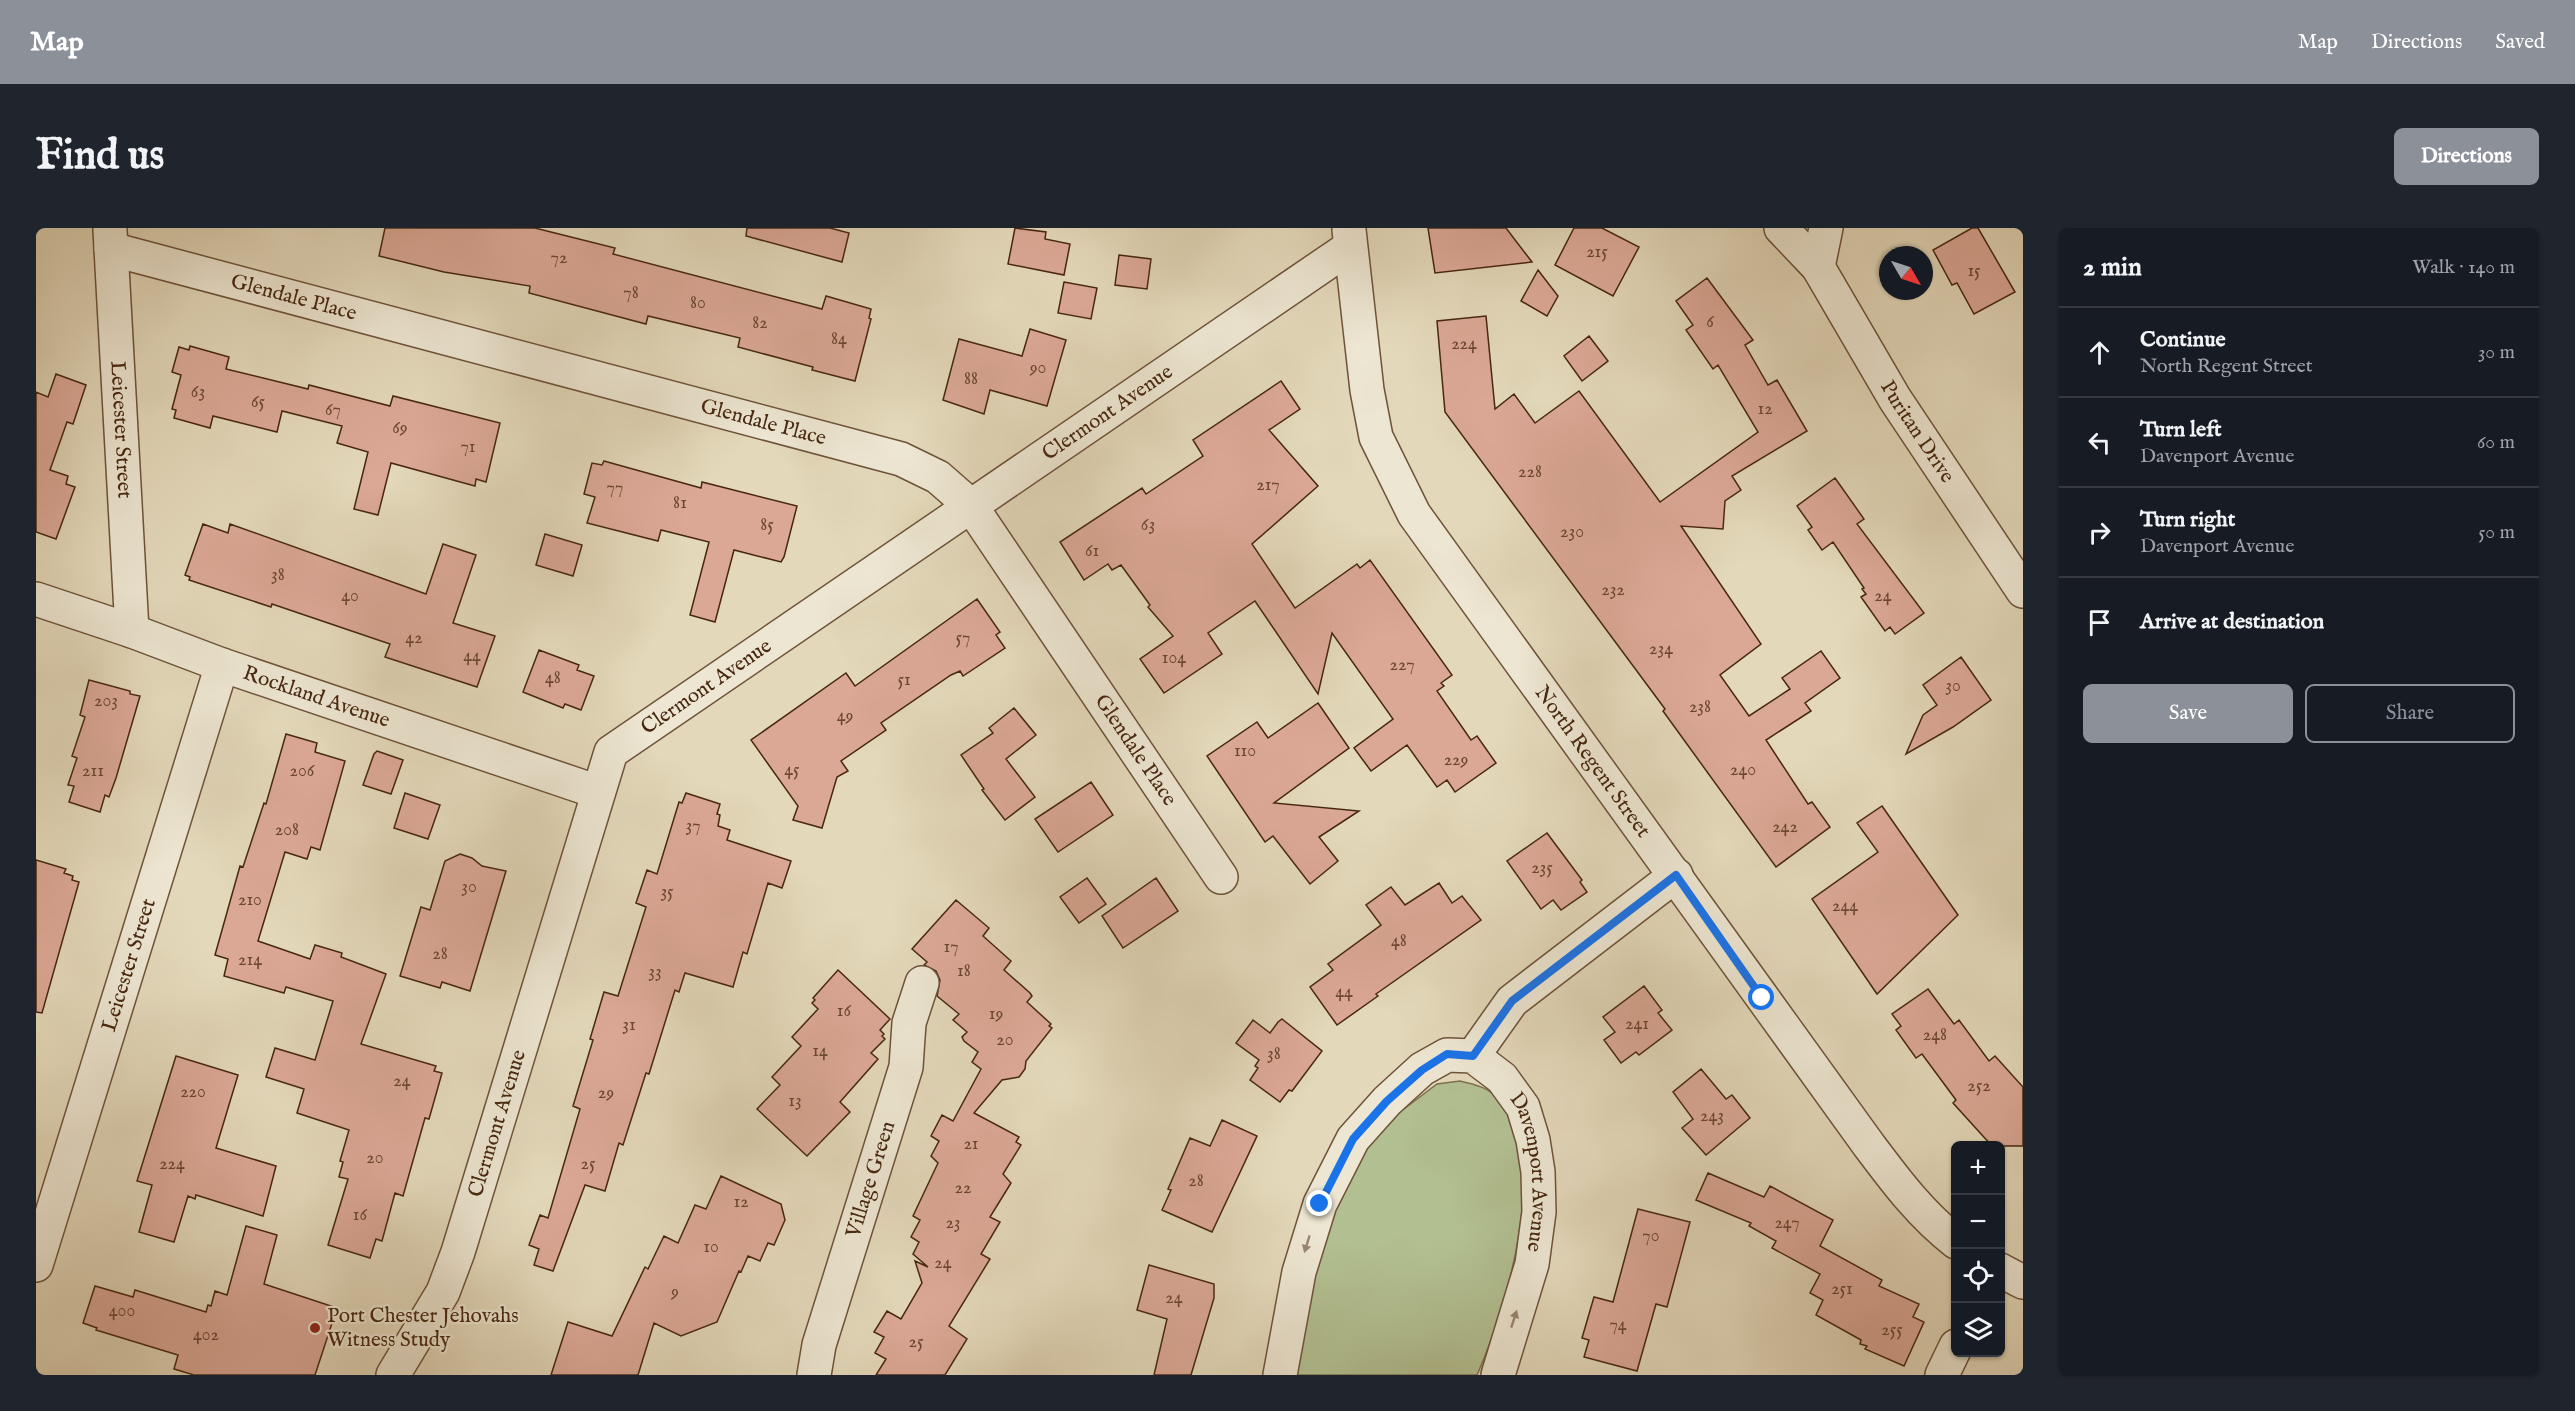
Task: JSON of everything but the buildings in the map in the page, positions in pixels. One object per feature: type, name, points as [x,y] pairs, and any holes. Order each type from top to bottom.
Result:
[{"type":"street","name":"Puritan Drive","points":[[1781,228],[1818,267],[1895,399],[2023,591]]},
{"type":"street","points":[[1818,267],[1826,228]]},
{"type":"street","name":"Clermont Avenue","points":[[393,1375],[443,1292],[458,1252],[611,752],[971,506],[1349,237]]},
{"type":"street","name":"North Regent Street","points":[[1349,237],[1367,390],[1376,437],[1398,486],[1439,552],[1676,875],[1907,1197],[1934,1226],[1951,1238]]},
{"type":"street","name":"Glendale Place","points":[[111,239],[900,459],[938,477],[971,506],[1221,878]]},
{"type":"street","name":"Leicester Street","points":[[111,239],[132,631]]},
{"type":"street","name":"Rockland Avenue","points":[[36,599],[132,631],[222,665],[598,792]]},
{"type":"street","name":"Leicester Street","points":[[36,1265],[222,665]]},
{"type":"street","points":[[1280,1375],[1299,1272],[1316,1215],[1353,1139],[1387,1101],[1422,1070],[1447,1054],[1473,1056],[1512,1001],[1676,875]]},
{"type":"street","name":"Village Green","points":[[814,1375],[819,1344],[906,1067],[909,1023],[922,983]]},
{"type":"street","name":"Davenport Avenue","points":[[1473,1056],[1502,1078],[1523,1107],[1533,1140],[1538,1172],[1539,1212],[1532,1264],[1498,1375]]},
{"type":"street","points":[[2005,1272],[2023,1282]]},
{"type":"street","points":[[1942,1375],[1951,1356]]},
{"type":"green space","points":[[1460,1081],[1485,1089],[1497,1098],[1513,1125],[1522,1158],[1523,1195],[1519,1235],[1511,1274],[1477,1375],[1294,1375],[1303,1311],[1330,1214],[1367,1146],[1396,1115],[1437,1084]]},
{"type":"place","name":"Port Chester Jehovahs Witness Study","points":[[315,1328]]},
{"type":"route","points":[[1320,1204],[1353,1139],[1387,1101],[1422,1070],[1447,1054],[1473,1056],[1512,1001],[1676,875],[1762,998]]}]
